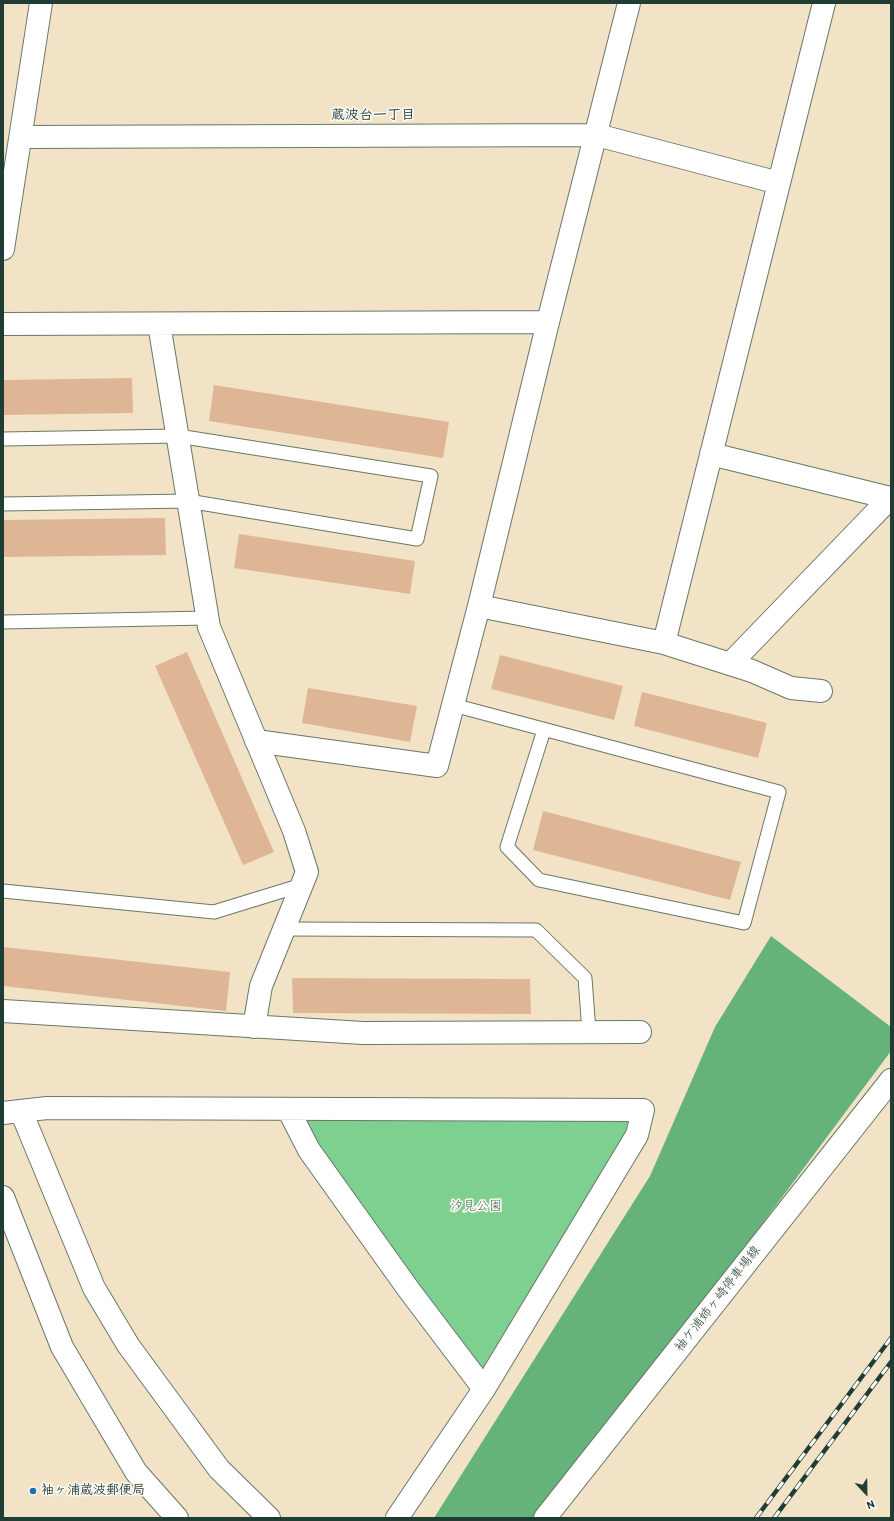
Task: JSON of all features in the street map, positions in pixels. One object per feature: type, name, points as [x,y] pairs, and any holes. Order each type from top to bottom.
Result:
[{"type":"street","points":[[3,249],[41,3]]},
{"type":"street","points":[[256,741],[437,766],[479,606],[548,322],[597,135],[629,3]]},
{"type":"street","points":[[664,643],[824,3]]},
{"type":"street","points":[[21,137],[597,135],[779,183]]},
{"type":"street","points":[[3,324],[548,322]]},
{"type":"street","points":[[160,324],[209,627],[294,831],[307,872],[261,986],[254,1026]]},
{"type":"street","points":[[711,454],[890,498],[730,664]]},
{"type":"street","points":[[479,606],[664,643],[752,671],[791,688],[821,691]]},
{"type":"street","points":[[3,1011],[363,1033],[640,1032]]},
{"type":"street","name":"袖ケ浦姉ヶ崎停車場線","points":[[544,1518],[891,1080]]},
{"type":"street","points":[[269,1518],[219,1469],[128,1345],[94,1288],[12,1112],[47,1108],[643,1110],[638,1135],[484,1389],[397,1518]]},
{"type":"street","points":[[288,1109],[309,1150],[409,1290],[484,1389]]},
{"type":"street","points":[[3,1197],[62,1347],[136,1472],[177,1518]]},
{"type":"lane","points":[[3,439],[178,436],[431,476],[417,539],[188,501],[3,504]]},
{"type":"lane","points":[[3,622],[207,618]]},
{"type":"lane","points":[[453,705],[780,792],[744,923],[539,880],[508,847],[544,730]]},
{"type":"lane","points":[[3,891],[214,912],[302,885]]},
{"type":"lane","points":[[284,929],[536,930],[585,978],[589,1032]]},
{"type":"green space","points":[[771,936],[891,1027],[891,1051],[567,1486],[541,1518],[434,1518],[650,1176],[715,1027]]},
{"type":"green space","name":"汐見公園","points":[[288,1109],[643,1110],[484,1389]]},
{"type":"building","points":[[132,378],[133,413],[3,415],[3,380]]},
{"type":"building","points":[[214,385],[449,422],[443,458],[209,421]]},
{"type":"building","points":[[165,518],[166,555],[3,557],[3,520]]},
{"type":"building","points":[[239,534],[415,561],[410,594],[234,568]]},
{"type":"building","points":[[187,652],[274,852],[243,865],[155,666]]},
{"type":"building","points":[[500,655],[623,686],[614,720],[491,689]]},
{"type":"building","points":[[308,688],[417,706],[410,742],[302,723]]},
{"type":"building","points":[[642,692],[767,723],[758,758],[634,726]]},
{"type":"building","points":[[543,811],[741,862],[730,900],[533,850]]},
{"type":"building","points":[[3,947],[230,972],[226,1011],[3,986]]},
{"type":"building","points":[[292,978],[530,979],[531,1014],[293,1013]]},
{"type":"railway","points":[[756,1518],[891,1338]]},
{"type":"railway","points":[[774,1518],[891,1362]]},
{"type":"place","name":"袖ヶ浦蔵波郵便局","points":[[33,1491]]},
{"type":"district","name":"蔵波台一丁目","points":[[373,115]]}]
